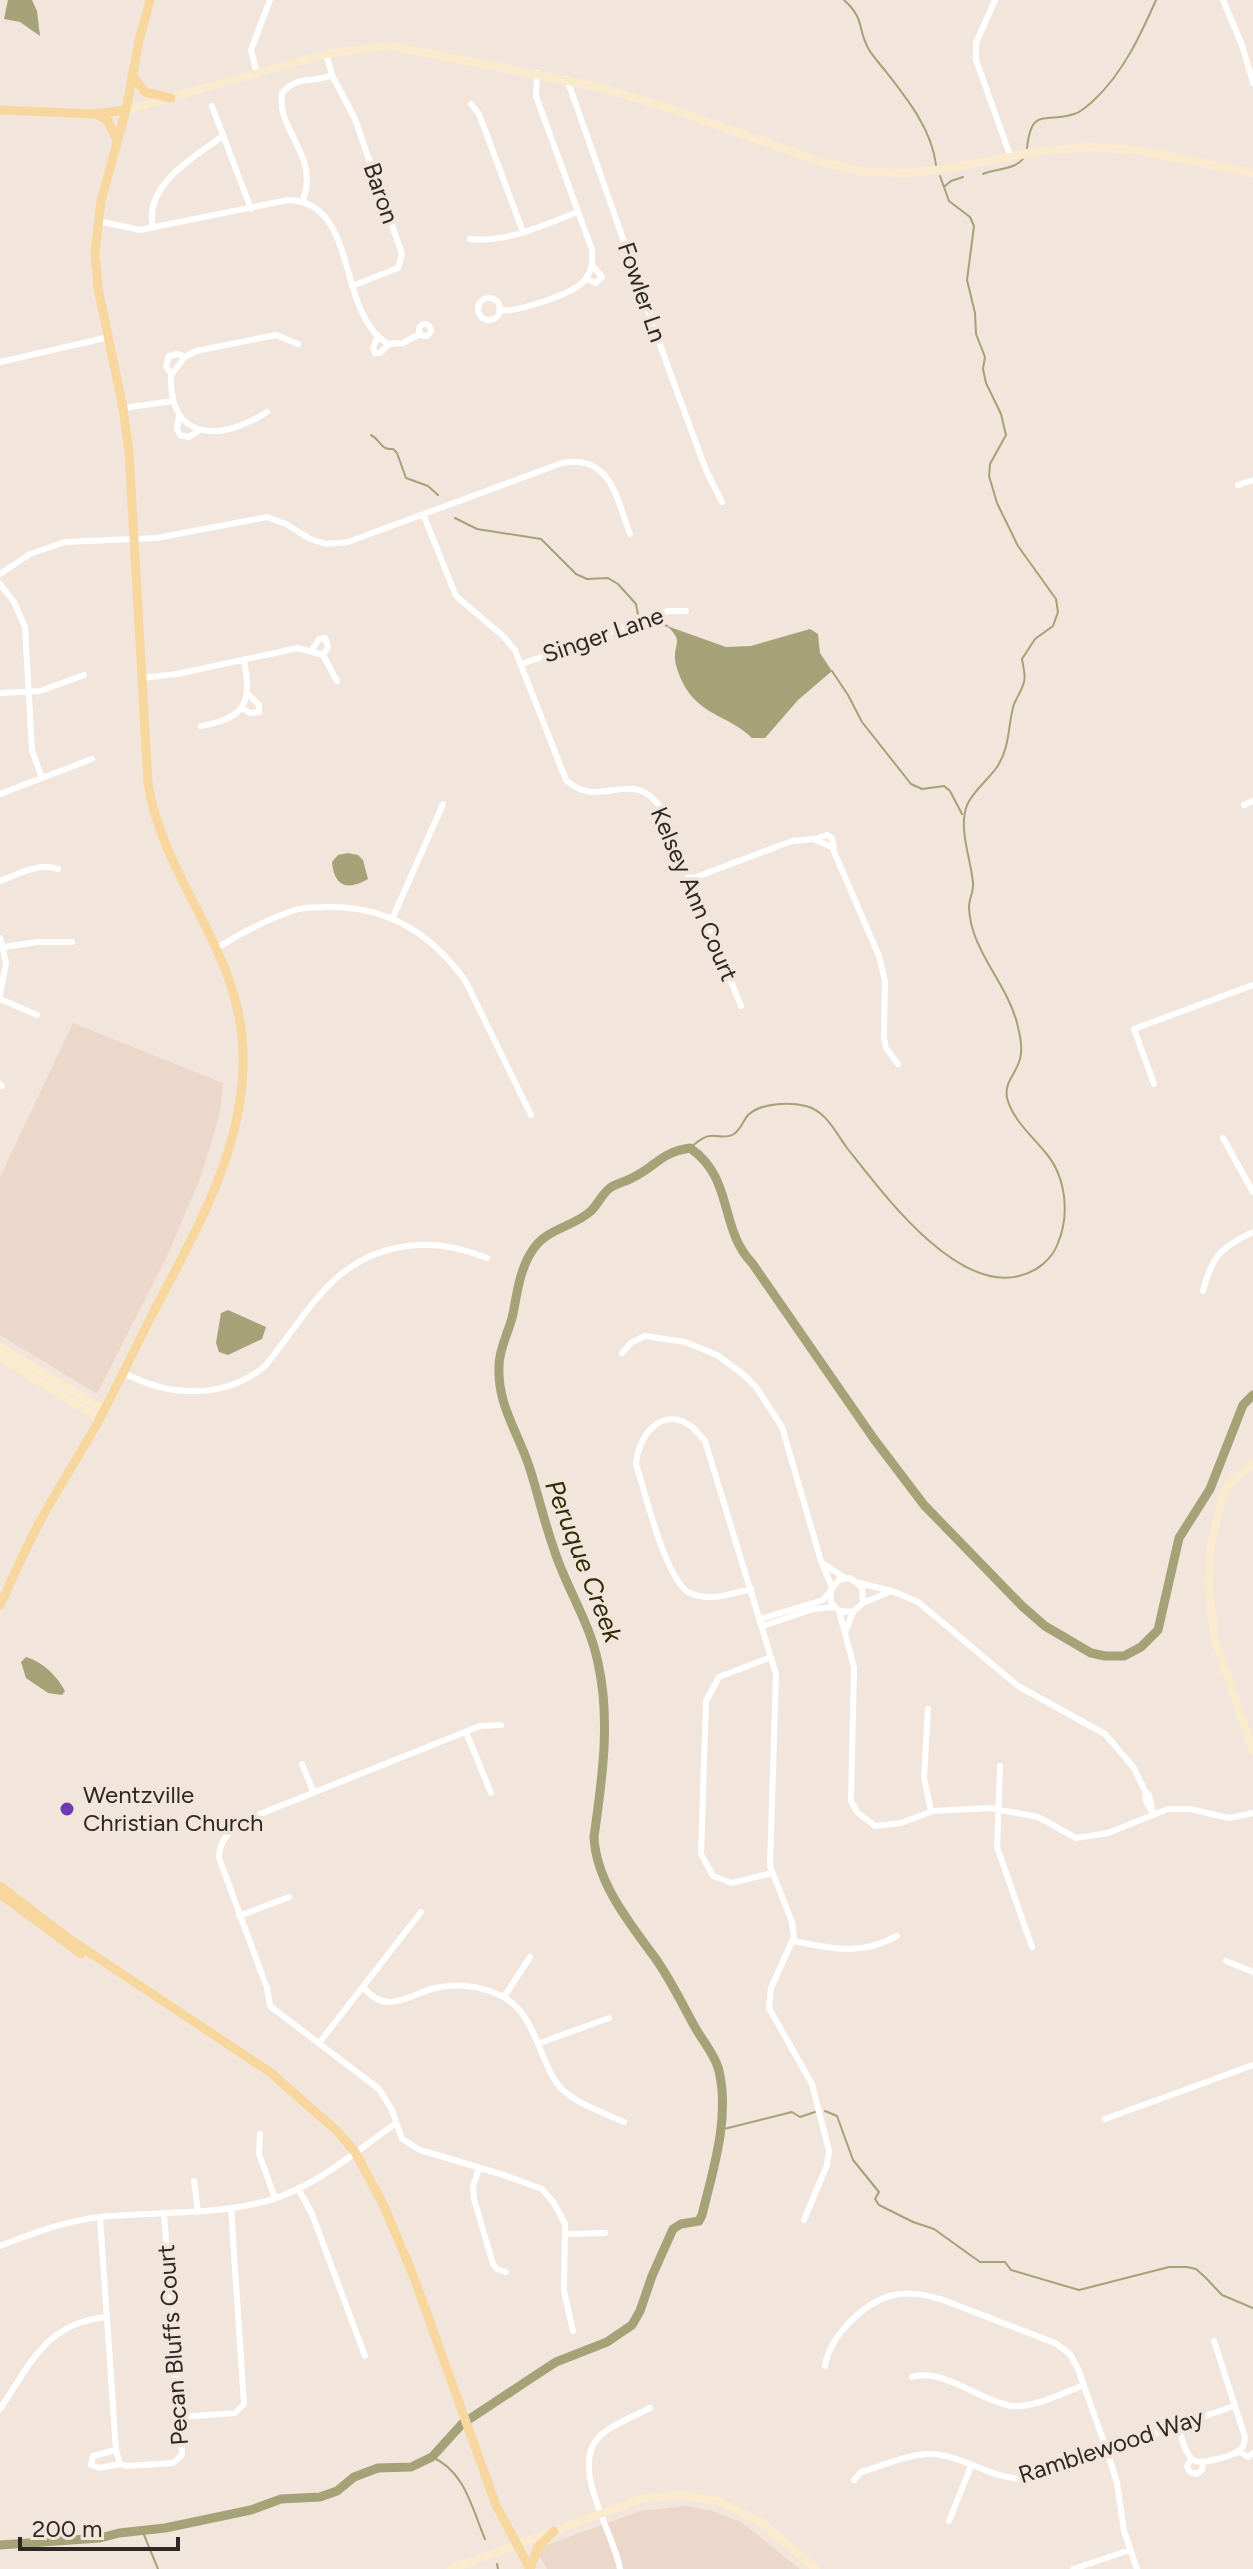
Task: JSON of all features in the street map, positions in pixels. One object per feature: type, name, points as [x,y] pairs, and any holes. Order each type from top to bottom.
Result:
[{"type":"main road","points":[[0,1605],[42,1517],[124,1373],[223,1172],[236,1127],[243,1084],[242,1037],[232,986],[217,948],[173,865],[153,812],[148,783],[129,452],[95,268],[98,221],[150,0]]},
{"type":"main road","points":[[0,110],[95,114],[126,110],[326,54],[360,47],[390,46],[567,79],[669,108],[824,163],[858,170],[909,173],[1044,151],[1093,147],[1135,150],[1253,173]]},
{"type":"main road","points":[[132,74],[145,92],[171,98]]},
{"type":"main road","points":[[95,114],[108,121],[117,142]]},
{"type":"main road","points":[[0,1347],[102,1414]]},
{"type":"main road","points":[[0,1357],[102,1414]]},
{"type":"main road","points":[[1253,1464],[1226,1487],[1222,1497],[1210,1551],[1209,1586],[1214,1636],[1253,1751]]},
{"type":"main road","points":[[0,1886],[71,1940],[271,2073],[337,2131],[355,2152],[396,2233],[499,2515],[530,2569]]},
{"type":"main road","points":[[0,1894],[66,1945],[129,1984],[136,1984]]},
{"type":"main road","points":[[451,2569],[644,2498],[682,2495],[720,2502],[761,2522],[816,2569]]},
{"type":"main road","points":[[530,2569],[538,2547],[554,2531]]},
{"type":"street","points":[[257,74],[251,50],[270,0]]},
{"type":"street","points":[[995,0],[976,43],[976,60],[1011,158]]},
{"type":"street","points":[[1223,0],[1242,45],[1253,83]]},
{"type":"street","points":[[303,200],[308,176],[293,132],[282,113],[282,93],[297,80],[318,80],[332,75],[326,54]]},
{"type":"street","points":[[499,310],[512,311],[566,292],[586,279],[592,265],[592,250],[536,96],[537,73]]},
{"type":"street","name":"Baron","points":[[332,75],[355,119],[402,254],[398,268],[352,286]]},
{"type":"street","name":"Fowler Ln","points":[[567,79],[669,370],[706,470],[722,502]]},
{"type":"street","points":[[471,104],[479,114],[523,232]]},
{"type":"street","points":[[212,106],[251,209]]},
{"type":"street","points":[[153,228],[150,214],[160,190],[179,167],[223,136]]},
{"type":"street","points":[[98,221],[140,230],[288,200],[303,200],[318,208],[331,222],[368,327],[377,338],[389,344],[403,343],[420,334]]},
{"type":"street","points":[[470,239],[492,241],[578,212]]},
{"type":"street","points":[[586,279],[596,283],[602,277],[592,265]]},
{"type":"street","points":[[171,374],[185,357],[196,351],[276,335],[298,344]]},
{"type":"street","points":[[0,362],[109,337]]},
{"type":"street","points":[[377,338],[373,348],[375,353],[380,353],[389,344]]},
{"type":"street","points":[[185,357],[173,354],[169,356],[166,366],[171,374],[173,401],[184,422],[200,430],[216,431],[249,424],[267,412]]},
{"type":"street","points":[[123,408],[173,401]]},
{"type":"street","points":[[179,416],[177,429],[180,435],[189,437],[200,430]]},
{"type":"street","points":[[0,573],[30,554],[65,542],[157,538],[267,517],[286,524],[310,539],[336,544],[562,463],[580,460],[595,465],[607,476],[630,534]]},
{"type":"street","points":[[1238,485],[1253,480]]},
{"type":"street","name":"Kelsey Ann Court","points":[[423,514],[456,596],[503,636],[522,664],[566,780],[582,792],[633,789],[656,800],[665,815],[741,1006]]},
{"type":"street","points":[[0,584],[14,602],[25,627],[32,750],[42,778]]},
{"type":"street","name":"Singer Lane","points":[[522,664],[668,611],[686,611]]},
{"type":"street","points":[[312,650],[319,639],[325,638],[328,647],[323,655]]},
{"type":"street","points":[[142,678],[177,674],[298,648],[323,655],[337,681]]},
{"type":"street","points":[[201,726],[227,720],[242,708],[249,686],[244,660]]},
{"type":"street","points":[[0,693],[51,688],[84,675]]},
{"type":"street","points":[[242,708],[250,713],[259,712],[259,705],[247,693]]},
{"type":"street","points":[[0,794],[92,759]]},
{"type":"street","points":[[1244,805],[1253,801]]},
{"type":"street","points":[[393,917],[443,804]]},
{"type":"street","points":[[691,879],[779,845],[805,839],[828,844],[834,851],[879,956],[885,981],[884,1037],[886,1048],[898,1064]]},
{"type":"street","points":[[0,881],[40,866],[58,869]]},
{"type":"street","points":[[217,948],[297,908],[342,907],[393,917],[441,951],[466,982],[531,1115]]},
{"type":"street","points":[[0,938],[6,962],[0,997],[37,1015]]},
{"type":"street","points":[[4,947],[38,942],[72,942]]},
{"type":"street","points":[[1154,1084],[1134,1029],[1253,985]]},
{"type":"street","points":[[1223,1138],[1253,1192]]},
{"type":"street","points":[[1203,1291],[1209,1267],[1217,1255],[1227,1244],[1253,1232]]},
{"type":"street","points":[[124,1373],[147,1386],[167,1390],[193,1392],[221,1388],[265,1366],[314,1301],[363,1257],[387,1248],[414,1245],[450,1247],[487,1258]]},
{"type":"street","points":[[622,1353],[631,1343],[645,1336],[685,1342],[731,1364],[756,1387],[782,1427],[831,1587],[829,1598],[837,1609],[854,1667],[851,1801],[857,1812],[875,1826],[889,1826],[931,1811],[998,1809],[1038,1817],[1076,1838],[1108,1833],[1153,1813],[1178,1808],[1229,1818],[1252,1814]]},
{"type":"street","points":[[751,1589],[714,1598],[703,1597],[690,1593],[674,1579],[636,1464],[642,1438],[657,1424],[681,1422],[691,1426],[705,1441],[762,1623],[777,1686],[769,1846],[772,1873],[792,1922],[793,1941],[771,1988],[769,2008],[812,2084],[829,2151],[827,2165],[804,2220]]},
{"type":"street","points":[[821,1561],[845,1578],[918,1602],[1034,1696],[1105,1734],[1134,1768],[1153,1813]]},
{"type":"street","points":[[762,1623],[823,1600],[831,1587],[845,1578]]},
{"type":"street","points":[[859,1583],[864,1592],[863,1603]]},
{"type":"street","points":[[845,1633],[853,1612],[863,1603],[892,1591]]},
{"type":"street","points":[[762,1623],[813,1609],[853,1612]]},
{"type":"street","points":[[771,1657],[719,1677],[706,1701],[699,1846],[708,1871],[721,1880],[743,1882],[772,1873]]},
{"type":"street","points":[[928,1709],[924,1778],[931,1811]]},
{"type":"street","points":[[501,1725],[480,1726],[245,1820],[229,1832],[219,1846],[223,1872],[267,1988],[270,2006],[379,2089],[392,2110],[402,2139],[420,2150],[542,2189],[561,2215],[567,2234],[564,2291],[573,2331]]},
{"type":"street","points":[[466,1732],[491,1793]]},
{"type":"street","points":[[302,1764],[313,1791]]},
{"type":"street","points":[[1000,1766],[999,1856],[1032,1947]]},
{"type":"street","points":[[239,1916],[289,1897]]},
{"type":"street","points":[[319,2043],[421,1912]]},
{"type":"street","points":[[793,1941],[860,1950],[875,1947],[897,1936]]},
{"type":"street","points":[[504,1997],[530,1957]]},
{"type":"street","points":[[1226,1961],[1253,1972]]},
{"type":"street","points":[[363,1987],[384,2002],[400,2002],[424,1992],[459,1985],[473,1986],[504,1997],[520,2012],[540,2043],[562,2090],[624,2122]]},
{"type":"street","points":[[540,2043],[609,2018]]},
{"type":"street","points":[[1105,2119],[1253,2065]]},
{"type":"street","points":[[0,2246],[64,2223],[100,2217],[198,2212],[275,2198],[298,2188],[395,2124]]},
{"type":"street","points":[[260,2134],[259,2154],[275,2198]]},
{"type":"street","points":[[479,2168],[473,2187],[474,2199],[493,2264],[506,2272]]},
{"type":"street","points":[[194,2181],[198,2212]]},
{"type":"street","points":[[298,2188],[312,2214],[365,2356]]},
{"type":"street","points":[[180,2417],[235,2413],[244,2404],[231,2208]]},
{"type":"street","name":"Pecan Bluffs Court","points":[[120,2464],[126,2466],[178,2460],[182,2455],[164,2213]]},
{"type":"street","points":[[100,2217],[116,2450],[120,2464],[99,2468],[91,2465],[93,2456],[116,2450]]},
{"type":"street","points":[[567,2234],[605,2233]]},
{"type":"street","points":[[825,2366],[828,2350],[851,2323],[874,2303],[894,2295],[922,2294],[1064,2348],[1078,2369],[1107,2451],[1117,2483],[1124,2531],[1137,2569]]},
{"type":"street","points":[[0,2409],[52,2336],[86,2319],[106,2317]]},
{"type":"street","points":[[1191,2458],[1203,2462],[1238,2451],[1244,2445],[1245,2439],[1214,2341]]},
{"type":"street","points":[[912,2377],[920,2374],[937,2377],[1009,2405],[1023,2406],[1084,2385]]},
{"type":"street","name":"Ramblewood Way","points":[[854,2480],[861,2472],[928,2454],[951,2458],[1009,2479],[1024,2479],[1234,2406]]},
{"type":"street","points":[[620,2569],[587,2468],[590,2449],[606,2432],[650,2408]]},
{"type":"street","points":[[1178,2425],[1191,2458],[1187,2467],[1190,2472],[1197,2474],[1202,2470],[1203,2462]]},
{"type":"street","points":[[1245,2439],[1253,2446]]},
{"type":"street","points":[[1238,2451],[1248,2457],[1253,2453]]},
{"type":"street","points":[[949,2521],[971,2466]]},
{"type":"street","points":[[1073,2569],[1130,2550]]},
{"type":"shaded area","points":[[8,0],[32,0],[37,11],[40,36],[20,22],[4,19]]},
{"type":"shaded area","points":[[667,626],[726,647],[751,646],[810,629],[818,634],[820,653],[832,671],[798,700],[765,738],[752,738],[709,711],[687,690],[676,663],[677,639]]},
{"type":"shaded area","points":[[338,855],[358,855],[363,860],[368,879],[354,885],[339,882],[332,862]]},
{"type":"shaded area","points":[[73,1023],[223,1083],[220,1112],[202,1174],[168,1254],[97,1394],[0,1335],[0,1177]]},
{"type":"shaded area","points":[[228,1310],[266,1327],[262,1339],[228,1355],[219,1352],[216,1343],[221,1313]]},
{"type":"shaded area","points":[[26,1657],[54,1675],[65,1691],[62,1695],[48,1693],[26,1678],[21,1662]]},
{"type":"shaded area","points":[[686,2506],[710,2510],[741,2522],[800,2569],[547,2569],[538,2554],[539,2548],[640,2511]]},
{"type":"waterway","points":[[844,0],[858,18],[870,51],[918,116],[930,140],[936,165]]},
{"type":"waterway","points":[[1027,148],[1036,121],[1076,113],[1114,78],[1156,0]]},
{"type":"waterway","points":[[983,174],[1010,167],[1023,159]]},
{"type":"waterway","points":[[690,1148],[707,1136],[734,1134],[748,1115],[760,1108],[783,1104],[806,1106],[825,1118],[880,1189],[922,1234],[970,1269],[995,1277],[1025,1274],[1048,1260],[1062,1232],[1065,1208],[1058,1172],[1018,1120],[1007,1098],[1009,1083],[1020,1059],[1020,1037],[1012,1008],[982,952],[971,923],[969,907],[973,883],[964,824],[967,805],[997,767],[1005,751],[1014,704],[1025,680],[1022,659],[1035,639],[1053,626],[1058,612],[1056,599],[1018,546],[997,503],[989,476],[990,464],[1006,435],[1001,414],[986,383],[983,369],[985,357],[976,334],[975,313],[967,280],[974,226],[970,217],[949,201],[940,176]]},
{"type":"waterway","points":[[945,186],[963,177]]},
{"type":"waterway","points":[[371,435],[397,453],[406,478],[428,486],[438,495]]},
{"type":"waterway","points":[[455,518],[477,529],[541,539],[576,574],[587,579],[608,578],[618,584],[636,604],[638,615]]},
{"type":"waterway","points":[[659,622],[667,626]]},
{"type":"waterway","points":[[832,671],[862,722],[911,784],[922,789],[944,786],[962,814]]},
{"type":"waterway","name":"Peruque Creek","points":[[0,2545],[100,2538],[165,2528],[251,2510],[281,2499],[320,2497],[337,2491],[354,2477],[378,2468],[411,2467],[432,2457],[462,2424],[556,2362],[607,2342],[632,2325],[673,2229],[681,2224],[699,2221],[702,2215],[721,2125],[723,2107],[719,2071],[670,1982],[607,1885],[601,1869],[594,1837],[605,1728],[598,1663],[587,1628],[553,1547],[530,1469],[501,1394],[501,1353],[522,1273],[528,1258],[544,1237],[584,1217],[613,1186],[671,1153],[690,1148],[714,1174],[742,1250],[924,1505],[1022,1606],[1045,1626],[1091,1653],[1124,1656],[1141,1647],[1158,1630],[1179,1538],[1210,1489],[1243,1405],[1253,1395]]},
{"type":"waterway","points":[[825,2111],[837,2116],[853,2160],[879,2192],[875,2199],[879,2205],[934,2229],[980,2262],[1005,2262],[1011,2270],[1079,2290],[1169,2267],[1187,2267],[1196,2269],[1222,2295],[1253,2308]]},
{"type":"waterway","points":[[720,2130],[792,2112],[800,2117],[815,2112]]},
{"type":"waterway","points":[[432,2457],[443,2463],[460,2481],[485,2539]]},
{"type":"waterway","points":[[142,2530],[158,2569]]},
{"type":"waterway","points":[[497,2564],[498,2569]]},
{"type":"place","name":"Wentzville Christian Church","points":[[67,1809]]}]
